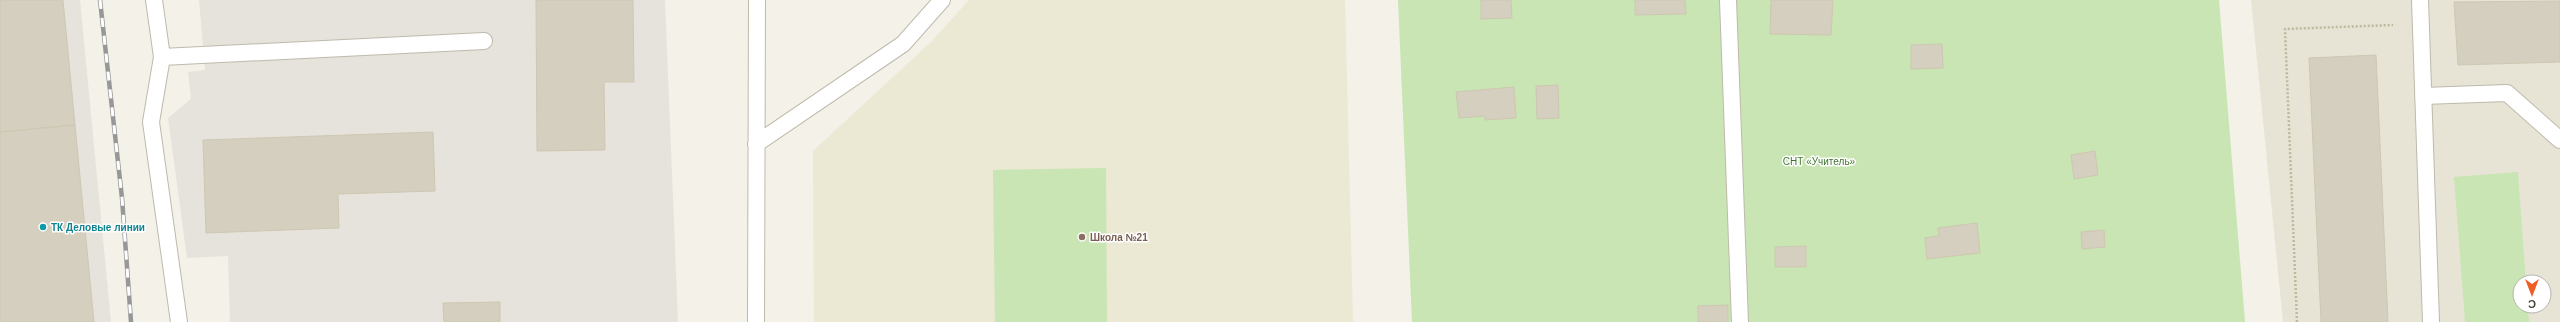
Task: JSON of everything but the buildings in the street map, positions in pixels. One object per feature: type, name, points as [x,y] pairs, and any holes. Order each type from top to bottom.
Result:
[{"type":"lane","points":[[154,0],[162,57],[151,122],[179,322]]},
{"type":"lane","points":[[756,322],[757,0]]},
{"type":"lane","points":[[756,144],[903,44],[942,0]]},
{"type":"lane","points":[[1728,0],[1740,322]]},
{"type":"lane","points":[[2420,0],[2431,322]]},
{"type":"lane","points":[[162,57],[484,41]]},
{"type":"lane","points":[[2423,96],[2507,93],[2560,140]]},
{"type":"path","points":[[2297,322],[2285,29],[2394,25]]},
{"type":"shaded area","points":[[0,0],[80,0],[111,322],[0,322]]},
{"type":"shaded area","points":[[199,0],[665,0],[678,322],[230,322],[228,256],[187,258],[168,118],[191,99],[188,72],[205,70]]},
{"type":"shaded area","name":"Школа №21","points":[[969,0],[1345,0],[1353,322],[814,322],[813,151],[931,42]]},
{"type":"shaded area","points":[[2251,0],[2560,0],[2560,322],[2283,322]]},
{"type":"green space","name":"СНТ «Учитель»","points":[[1398,0],[2219,0],[2245,322],[1412,322]]},
{"type":"green space","points":[[1106,168],[1107,322],[995,322],[993,170]]},
{"type":"green space","points":[[2518,172],[2525,274],[2512,274],[2512,314],[2528,314],[2529,322],[2465,322],[2454,177]]},
{"type":"railway","points":[[100,0],[122,198],[131,322]]},
{"type":"place","name":"ТК Деловые линии","points":[[43,227]]},
{"type":"place","name":"Школа №21","points":[[1082,237]]}]
